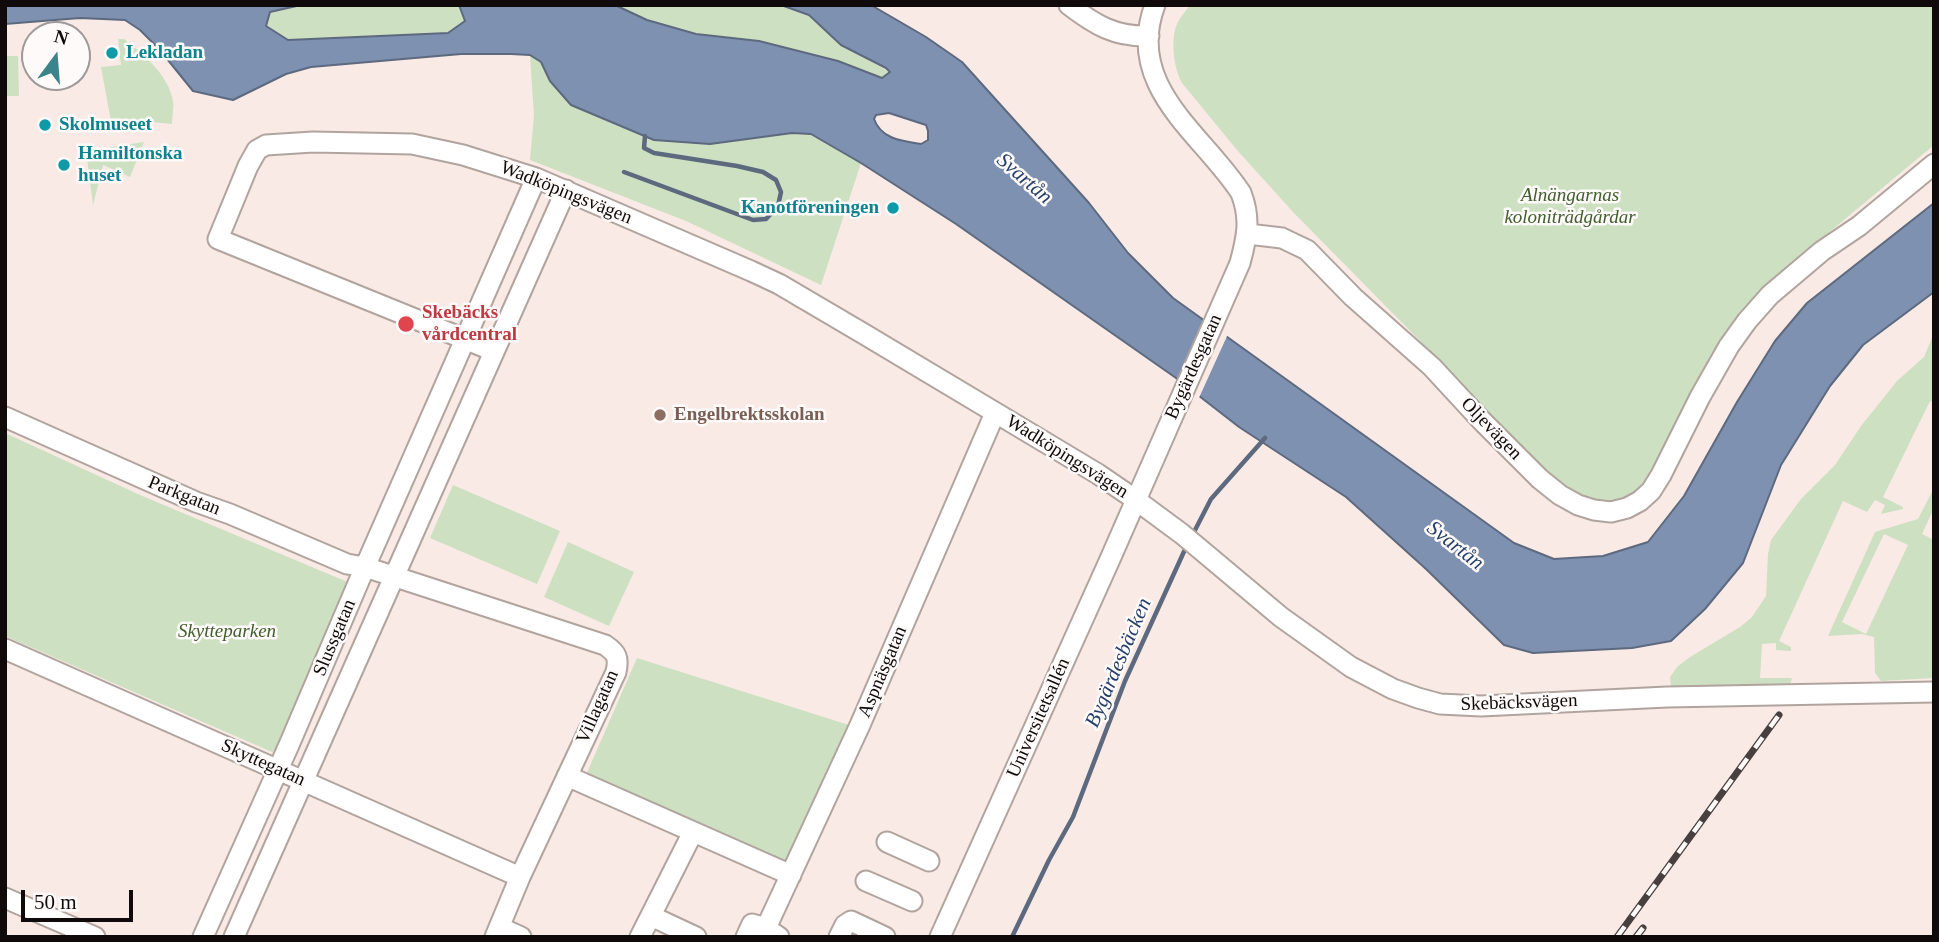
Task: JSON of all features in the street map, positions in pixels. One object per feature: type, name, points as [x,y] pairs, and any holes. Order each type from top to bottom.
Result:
[{"type":"street","points":[[1069,5],[1114,33],[1149,36]]},
{"type":"street","points":[[1155,5],[1149,36],[1150,63],[1156,80],[1172,108],[1241,193],[1247,207],[1248,234]]},
{"type":"street","name":"Wadköpingsvägen","points":[[465,339],[218,239],[257,150],[266,145],[313,142],[412,144],[498,165],[566,190],[779,285],[1087,467],[1162,521]]},
{"type":"street","name":"Oljevägen","points":[[1248,234],[1282,238],[1307,250],[1353,297],[1432,367],[1540,479],[1578,505],[1611,512],[1627,509],[1651,491],[1729,346],[1770,295],[1822,250],[1859,226],[1934,164]]},
{"type":"street","name":"Slussgatan","points":[[203,937],[536,178]]},
{"type":"street","name":"Slussgatan","points":[[234,937],[566,190]]},
{"type":"street","name":"Bygärdesgatan","points":[[1136,500],[1240,263],[1248,234]]},
{"type":"street","points":[[465,339],[494,351]]},
{"type":"street","name":"Aspnäsgatan","points":[[772,932],[791,875],[860,725],[995,413]]},
{"type":"street","name":"Parkgatan","points":[[5,417],[196,502],[347,564],[365,566],[394,576]]},
{"type":"street","name":"Universitetsallén","points":[[940,937],[1136,500]]},
{"type":"street","name":"Skebäcksvägen","points":[[1162,521],[1182,534],[1281,617],[1351,667],[1393,689],[1440,704],[1481,706],[1655,698],[1934,692]]},
{"type":"street","name":"Villagatan","points":[[394,576],[605,645],[614,651],[619,660],[616,672],[497,932]]},
{"type":"street","name":"Skyttegatan","points":[[5,649],[520,877]]},
{"type":"street","points":[[567,776],[791,875]]},
{"type":"street","points":[[640,937],[693,832]]},
{"type":"street","points":[[887,842],[929,861]]},
{"type":"street","points":[[866,881],[912,901]]},
{"type":"street","points":[[5,898],[94,937]]},
{"type":"street","points":[[651,916],[696,937]]},
{"type":"street","points":[[839,937],[845,925],[851,921],[885,937]]},
{"type":"street","points":[[746,937],[752,924],[772,932]]},
{"type":"street","points":[[497,932],[522,937]]},
{"type":"green space","points":[[301,5],[459,5],[465,21],[448,33],[288,40],[266,25],[270,12]]},
{"type":"green space","points":[[615,5],[781,5],[809,15],[841,45],[890,72],[882,78],[838,61],[759,41],[696,34],[647,20]]},
{"type":"green space","name":"Alnängarnas koloniträdgårdar","points":[[1190,5],[1934,5],[1934,145],[1767,284],[1716,352],[1652,478],[1627,501],[1607,505],[1589,501],[1557,484],[1534,462],[1293,212],[1237,150],[1182,83],[1177,70],[1173,46],[1175,30]]},
{"type":"green space","points":[[118,39],[124,39],[161,74],[173,101],[172,124],[151,122],[112,127],[101,67],[121,65]]},
{"type":"green space","points":[[530,55],[541,62],[550,81],[792,133],[812,134],[861,163],[821,285],[686,221],[530,160],[534,115]]},
{"type":"green space","points":[[5,56],[18,56],[19,96],[5,96]]},
{"type":"green space","points":[[144,142],[130,177],[103,165],[93,205],[86,151]]},
{"type":"green space","points":[[1934,333],[1934,402],[1930,401],[1883,497],[1903,509],[1881,514],[1885,505],[1875,500],[1867,512],[1843,501],[1779,641],[1791,647],[1791,651],[1776,650],[1776,643],[1762,644],[1760,678],[1792,678],[1790,685],[1680,692],[1671,687],[1670,677],[1677,667],[1752,617],[1766,596],[1771,540],[1801,499],[1835,465],[1861,426],[1897,381],[1924,357]]},
{"type":"green space","name":"Skytteparken","points":[[5,433],[140,495],[350,583],[280,746],[272,752],[5,636]]},
{"type":"green space","points":[[453,485],[560,531],[537,584],[430,538]]},
{"type":"green space","points":[[1934,488],[1934,508],[1922,534],[1934,540],[1934,678],[1881,681],[1875,673],[1874,637],[1862,634],[1828,636],[1875,532],[1918,519]],"holes":[[[1884,534],[1908,545],[1866,634],[1842,622]]]},
{"type":"green space","points":[[568,542],[634,572],[609,626],[544,597]]},
{"type":"green space","points":[[637,658],[849,725],[786,867],[586,775]]},
{"type":"water","name":"Svartån","points":[[5,5],[301,5],[270,12],[266,26],[288,40],[448,33],[465,21],[459,5],[615,5],[647,20],[696,34],[759,41],[838,61],[882,78],[890,72],[886,68],[841,45],[809,15],[781,5],[871,5],[962,62],[1089,203],[1128,253],[1173,298],[1514,543],[1554,559],[1603,556],[1648,542],[1684,496],[1775,341],[1807,303],[1934,203],[1934,292],[1863,345],[1830,386],[1781,465],[1743,563],[1705,609],[1671,641],[1632,648],[1533,653],[1504,645],[1426,569],[1346,497],[1239,427],[1176,378],[956,224],[811,134],[792,133],[710,144],[654,140],[571,105],[550,81],[541,62],[530,55],[461,54],[311,67],[286,74],[233,100],[193,91],[159,49],[140,30],[125,20],[80,18],[5,24]],"holes":[[[889,113],[926,125],[928,140],[921,144],[900,140],[882,131],[874,119],[876,115]]]},
{"type":"pier","points":[[1205,317],[1228,334],[1198,400],[1176,383]]},
{"type":"waterway","points":[[624,172],[753,220],[766,219],[778,206],[781,192],[776,180],[763,172],[654,153],[644,148],[645,136]]},
{"type":"waterway","name":"Bygärdesbäcken","points":[[1193,534],[1211,499],[1265,438]]},
{"type":"waterway","name":"Bygärdesbäcken","points":[[1012,937],[1073,817],[1125,681],[1187,545]]},
{"type":"railway","points":[[1617,937],[1779,715]]},
{"type":"railway","points":[[1636,937],[1643,928]]},
{"type":"place","name":"Lekladan","points":[[112,53]]},
{"type":"place","name":"Skolmuseet","points":[[45,125]]},
{"type":"place","name":"Hamiltonska huset","points":[[64,165]]},
{"type":"place","name":"Kanotföreningen","points":[[893,208]]},
{"type":"place","name":"Skebäcks vårdcentral","points":[[406,324]]},
{"type":"place","name":"Engelbrektsskolan","points":[[660,415]]}]
